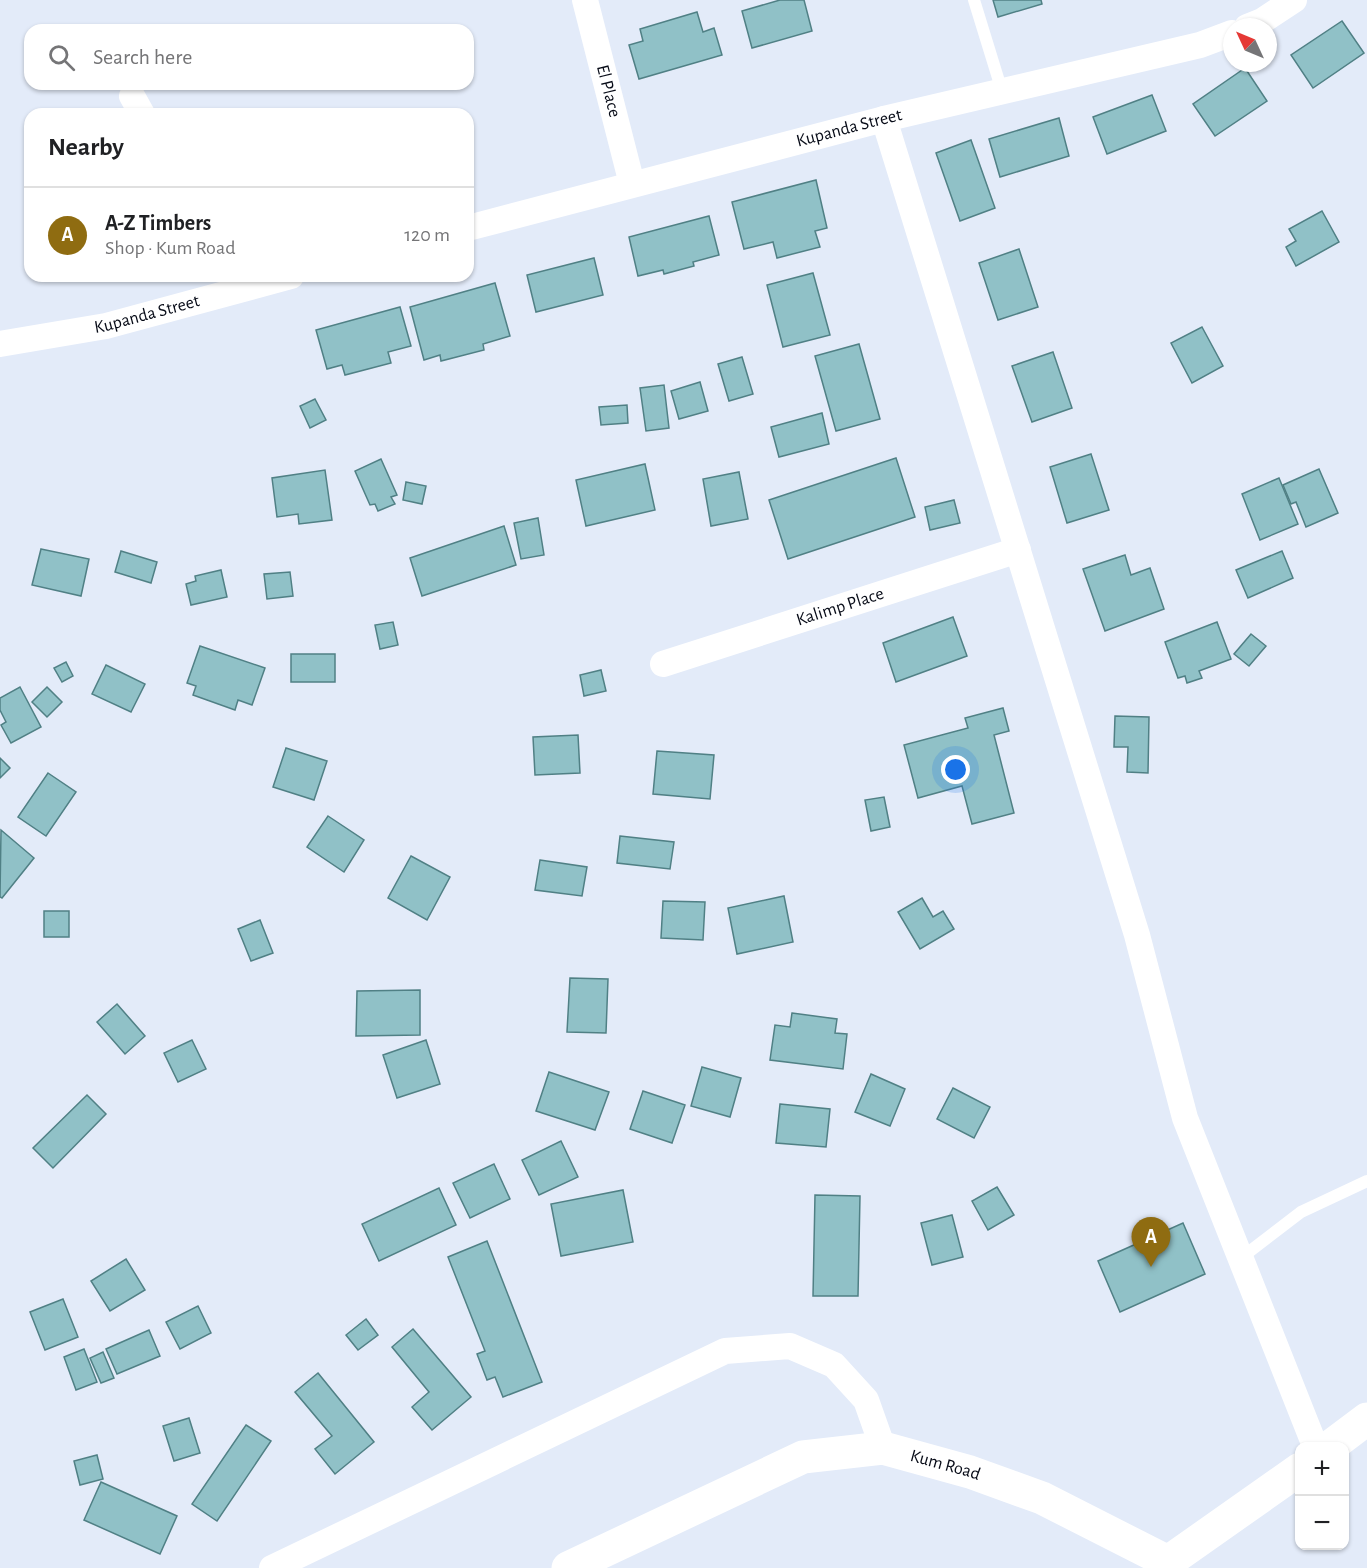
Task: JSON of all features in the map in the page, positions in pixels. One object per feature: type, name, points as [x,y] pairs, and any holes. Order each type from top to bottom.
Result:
[{"type":"street","name":"El Place","points":[[585,0],[632,184]]},
{"type":"street","points":[[1267,18],[1294,0]]},
{"type":"street","name":"Kupanda Street","points":[[474,226],[884,119],[1200,45],[1223,36]]},
{"type":"street","points":[[884,119],[1137,935],[1185,1118],[1313,1442]]},
{"type":"street","name":"Kupanda Street","points":[[0,344],[106,326],[236,283]]},
{"type":"street","name":"Kalimp Place","points":[[663,664],[1018,550]]},
{"type":"street","points":[[272,1568],[725,1351],[790,1346],[834,1365],[866,1400],[883,1448]]},
{"type":"street","points":[[1336,1442],[1367,1419]]},
{"type":"street","name":"Kum Road","points":[[568,1568],[803,1457],[883,1448],[970,1472],[1042,1498],[1168,1565],[1295,1472]]},
{"type":"lane","points":[[974,0],[1002,91]]},
{"type":"lane","points":[[1241,1258],[1301,1212],[1367,1181]]},
{"type":"building","points":[[780,0],[804,0],[812,31],[752,48],[742,11]]},
{"type":"building","points":[[993,0],[1041,0],[1042,4],[998,17]]},
{"type":"building","points":[[697,12],[703,32],[714,28],[722,55],[639,79],[629,45],[643,41],[640,29]]},
{"type":"building","points":[[1342,21],[1364,53],[1313,88],[1291,55]]},
{"type":"building","points":[[1239,72],[1248,72],[1267,101],[1215,136],[1193,104]]},
{"type":"building","points":[[1152,95],[1166,131],[1107,154],[1093,117]]},
{"type":"building","points":[[1059,118],[1069,156],[1000,177],[989,139]]},
{"type":"building","points":[[971,140],[995,208],[960,221],[936,153]]},
{"type":"building","points":[[816,180],[827,228],[815,231],[820,247],[777,258],[773,242],[744,249],[732,202]]},
{"type":"building","points":[[1322,211],[1339,242],[1296,266],[1286,247],[1296,241],[1289,229]]},
{"type":"building","points":[[709,216],[719,255],[693,262],[694,266],[664,274],[663,270],[638,276],[629,237]]},
{"type":"building","points":[[1019,249],[1038,307],[998,320],[979,263]]},
{"type":"building","points":[[594,258],[603,295],[536,312],[527,275]]},
{"type":"building","points":[[813,273],[830,335],[783,347],[767,285]]},
{"type":"building","points":[[495,283],[510,336],[483,344],[484,350],[441,361],[440,355],[424,360],[410,307]]},
{"type":"building","points":[[400,307],[411,346],[388,352],[391,363],[345,375],[342,365],[327,369],[316,330]]},
{"type":"building","points":[[1202,327],[1223,366],[1192,383],[1171,343]]},
{"type":"building","points":[[859,344],[880,419],[836,431],[815,356]]},
{"type":"building","points":[[1053,352],[1072,408],[1032,422],[1012,366]]},
{"type":"building","points":[[742,357],[753,394],[729,401],[718,364]]},
{"type":"building","points":[[700,382],[708,411],[679,419],[671,391]]},
{"type":"building","points":[[664,385],[669,428],[646,431],[640,388]]},
{"type":"building","points":[[315,399],[326,420],[310,428],[300,406]]},
{"type":"building","points":[[627,405],[628,423],[601,425],[599,407]]},
{"type":"building","points":[[822,413],[829,444],[779,457],[771,427]]},
{"type":"building","points":[[1091,454],[1109,510],[1067,523],[1050,467]]},
{"type":"building","points":[[896,458],[915,517],[788,559],[769,500]]},
{"type":"building","points":[[381,459],[397,495],[391,497],[395,504],[378,511],[375,504],[370,505],[355,471]]},
{"type":"building","points":[[645,464],[655,510],[586,526],[576,480]]},
{"type":"building","points":[[1319,469],[1338,513],[1306,527],[1296,502],[1291,504],[1283,485]]},
{"type":"building","points":[[325,470],[332,520],[299,524],[298,514],[277,517],[272,478]]},
{"type":"building","points":[[739,472],[748,519],[711,526],[703,479]]},
{"type":"building","points":[[1279,478],[1298,524],[1260,540],[1242,494]]},
{"type":"building","points":[[406,482],[426,486],[422,504],[403,500]]},
{"type":"building","points":[[954,500],[960,523],[930,530],[925,507]]},
{"type":"building","points":[[538,518],[544,555],[521,559],[514,523]]},
{"type":"building","points":[[504,526],[516,565],[422,596],[410,558]]},
{"type":"building","points":[[41,549],[89,559],[81,596],[32,585]]},
{"type":"building","points":[[121,551],[157,562],[151,583],[115,572]]},
{"type":"building","points":[[1282,551],[1293,578],[1248,598],[1236,570]]},
{"type":"building","points":[[1125,555],[1131,575],[1150,568],[1164,609],[1105,631],[1083,569]]},
{"type":"building","points":[[221,570],[227,597],[191,605],[186,584],[196,581],[195,576]]},
{"type":"building","points":[[290,572],[293,596],[267,599],[264,574]]},
{"type":"building","points":[[953,617],[967,656],[896,682],[883,643]]},
{"type":"building","points":[[393,622],[398,645],[380,649],[375,625]]},
{"type":"building","points":[[1217,622],[1231,659],[1199,671],[1202,678],[1187,683],[1185,676],[1178,678],[1165,642]]},
{"type":"building","points":[[1251,634],[1266,646],[1249,666],[1234,654]]},
{"type":"building","points":[[200,646],[265,668],[252,705],[238,700],[235,710],[193,695],[196,686],[187,683]]},
{"type":"building","points":[[291,654],[335,654],[335,682],[291,682]]},
{"type":"building","points":[[66,662],[73,676],[62,682],[54,668]]},
{"type":"building","points":[[106,665],[145,684],[131,712],[92,694]]},
{"type":"building","points":[[601,670],[606,691],[584,696],[580,675]]},
{"type":"building","points":[[20,687],[41,727],[11,743],[1,725],[6,722],[0,710],[0,698]]},
{"type":"building","points":[[47,687],[62,702],[47,717],[32,702]]},
{"type":"building","points":[[1003,708],[1009,731],[994,735],[1014,813],[972,824],[962,786],[918,798],[904,745],[968,728],[965,718]]},
{"type":"building","points":[[1115,716],[1149,717],[1148,773],[1127,772],[1128,747],[1114,747]]},
{"type":"building","points":[[578,735],[580,773],[535,775],[533,737]]},
{"type":"building","points":[[286,748],[327,761],[314,800],[273,787]]},
{"type":"building","points":[[657,751],[714,755],[710,799],[653,794]]},
{"type":"building","points":[[0,758],[10,768],[0,778]]},
{"type":"building","points":[[48,773],[76,792],[46,836],[18,817]]},
{"type":"building","points":[[884,797],[890,827],[871,831],[865,800]]},
{"type":"building","points":[[328,816],[364,840],[344,872],[307,847]]},
{"type":"building","points":[[1,830],[34,858],[2,898],[0,897]]},
{"type":"building","points":[[620,836],[674,842],[670,869],[617,863]]},
{"type":"building","points":[[411,856],[450,877],[427,920],[388,898]]},
{"type":"building","points":[[540,860],[587,867],[582,896],[535,890]]},
{"type":"building","points":[[784,896],[793,942],[737,954],[728,908]]},
{"type":"building","points":[[922,898],[933,917],[943,911],[954,929],[920,949],[898,912]]},
{"type":"building","points":[[663,901],[705,902],[703,940],[661,938]]},
{"type":"building","points":[[44,911],[69,911],[69,937],[44,937]]},
{"type":"building","points":[[260,920],[273,953],[251,961],[238,929]]},
{"type":"building","points":[[570,978],[608,979],[606,1033],[567,1032]]},
{"type":"building","points":[[420,990],[420,1035],[356,1036],[357,991]]},
{"type":"building","points":[[117,1004],[145,1036],[125,1054],[97,1022]]},
{"type":"building","points":[[792,1013],[837,1019],[835,1033],[847,1034],[843,1069],[770,1060],[775,1025],[790,1027]]},
{"type":"building","points":[[192,1040],[206,1069],[178,1082],[164,1053]]},
{"type":"building","points":[[426,1040],[440,1084],[397,1098],[383,1055]]},
{"type":"building","points":[[702,1067],[741,1078],[730,1117],[691,1106]]},
{"type":"building","points":[[549,1072],[609,1092],[595,1130],[536,1111]]},
{"type":"building","points":[[871,1074],[905,1089],[890,1126],[855,1112]]},
{"type":"building","points":[[953,1088],[990,1107],[974,1138],[937,1119]]},
{"type":"building","points":[[643,1091],[685,1105],[672,1143],[630,1129]]},
{"type":"building","points":[[87,1095],[106,1114],[53,1168],[33,1148]]},
{"type":"building","points":[[780,1104],[830,1109],[826,1147],[776,1143]]},
{"type":"building","points":[[561,1141],[578,1177],[539,1195],[522,1160]]},
{"type":"building","points":[[494,1164],[510,1199],[470,1218],[453,1183]]},
{"type":"building","points":[[997,1187],[1014,1215],[988,1230],[972,1201]]},
{"type":"building","points":[[439,1188],[456,1225],[379,1261],[362,1224]]},
{"type":"building","points":[[623,1190],[633,1242],[561,1256],[551,1204]]},
{"type":"building","points":[[815,1195],[860,1196],[858,1296],[813,1296]]},
{"type":"building","points":[[952,1215],[963,1257],[932,1265],[921,1223]]},
{"type":"building","points":[[1183,1223],[1205,1274],[1120,1312],[1098,1261]]},
{"type":"building","points":[[487,1241],[542,1382],[503,1397],[495,1377],[487,1380],[477,1354],[485,1351],[448,1257]]},
{"type":"building","points":[[126,1259],[145,1290],[110,1311],[91,1281]]},
{"type":"building","points":[[63,1299],[78,1337],[45,1350],[30,1312]]},
{"type":"building","points":[[198,1306],[211,1333],[180,1349],[166,1322]]},
{"type":"building","points":[[366,1319],[378,1335],[358,1350],[346,1335]]},
{"type":"building","points":[[413,1329],[471,1397],[432,1430],[412,1407],[429,1392],[392,1347]]},
{"type":"building","points":[[149,1330],[160,1356],[117,1374],[106,1349]]},
{"type":"building","points":[[84,1349],[97,1382],[76,1390],[64,1357]]},
{"type":"building","points":[[103,1352],[114,1378],[101,1383],[90,1358]]},
{"type":"building","points":[[318,1373],[374,1442],[335,1474],[315,1449],[332,1436],[295,1392]]},
{"type":"building","points":[[189,1418],[200,1453],[174,1461],[163,1426]]},
{"type":"building","points":[[246,1425],[271,1441],[217,1521],[192,1504]]},
{"type":"building","points":[[97,1455],[103,1479],[80,1485],[74,1461]]},
{"type":"building","points":[[101,1482],[177,1516],[160,1554],[84,1520]]},
{"type":"place","name":"A-Z Timbers","points":[[1151,1267]]}]
